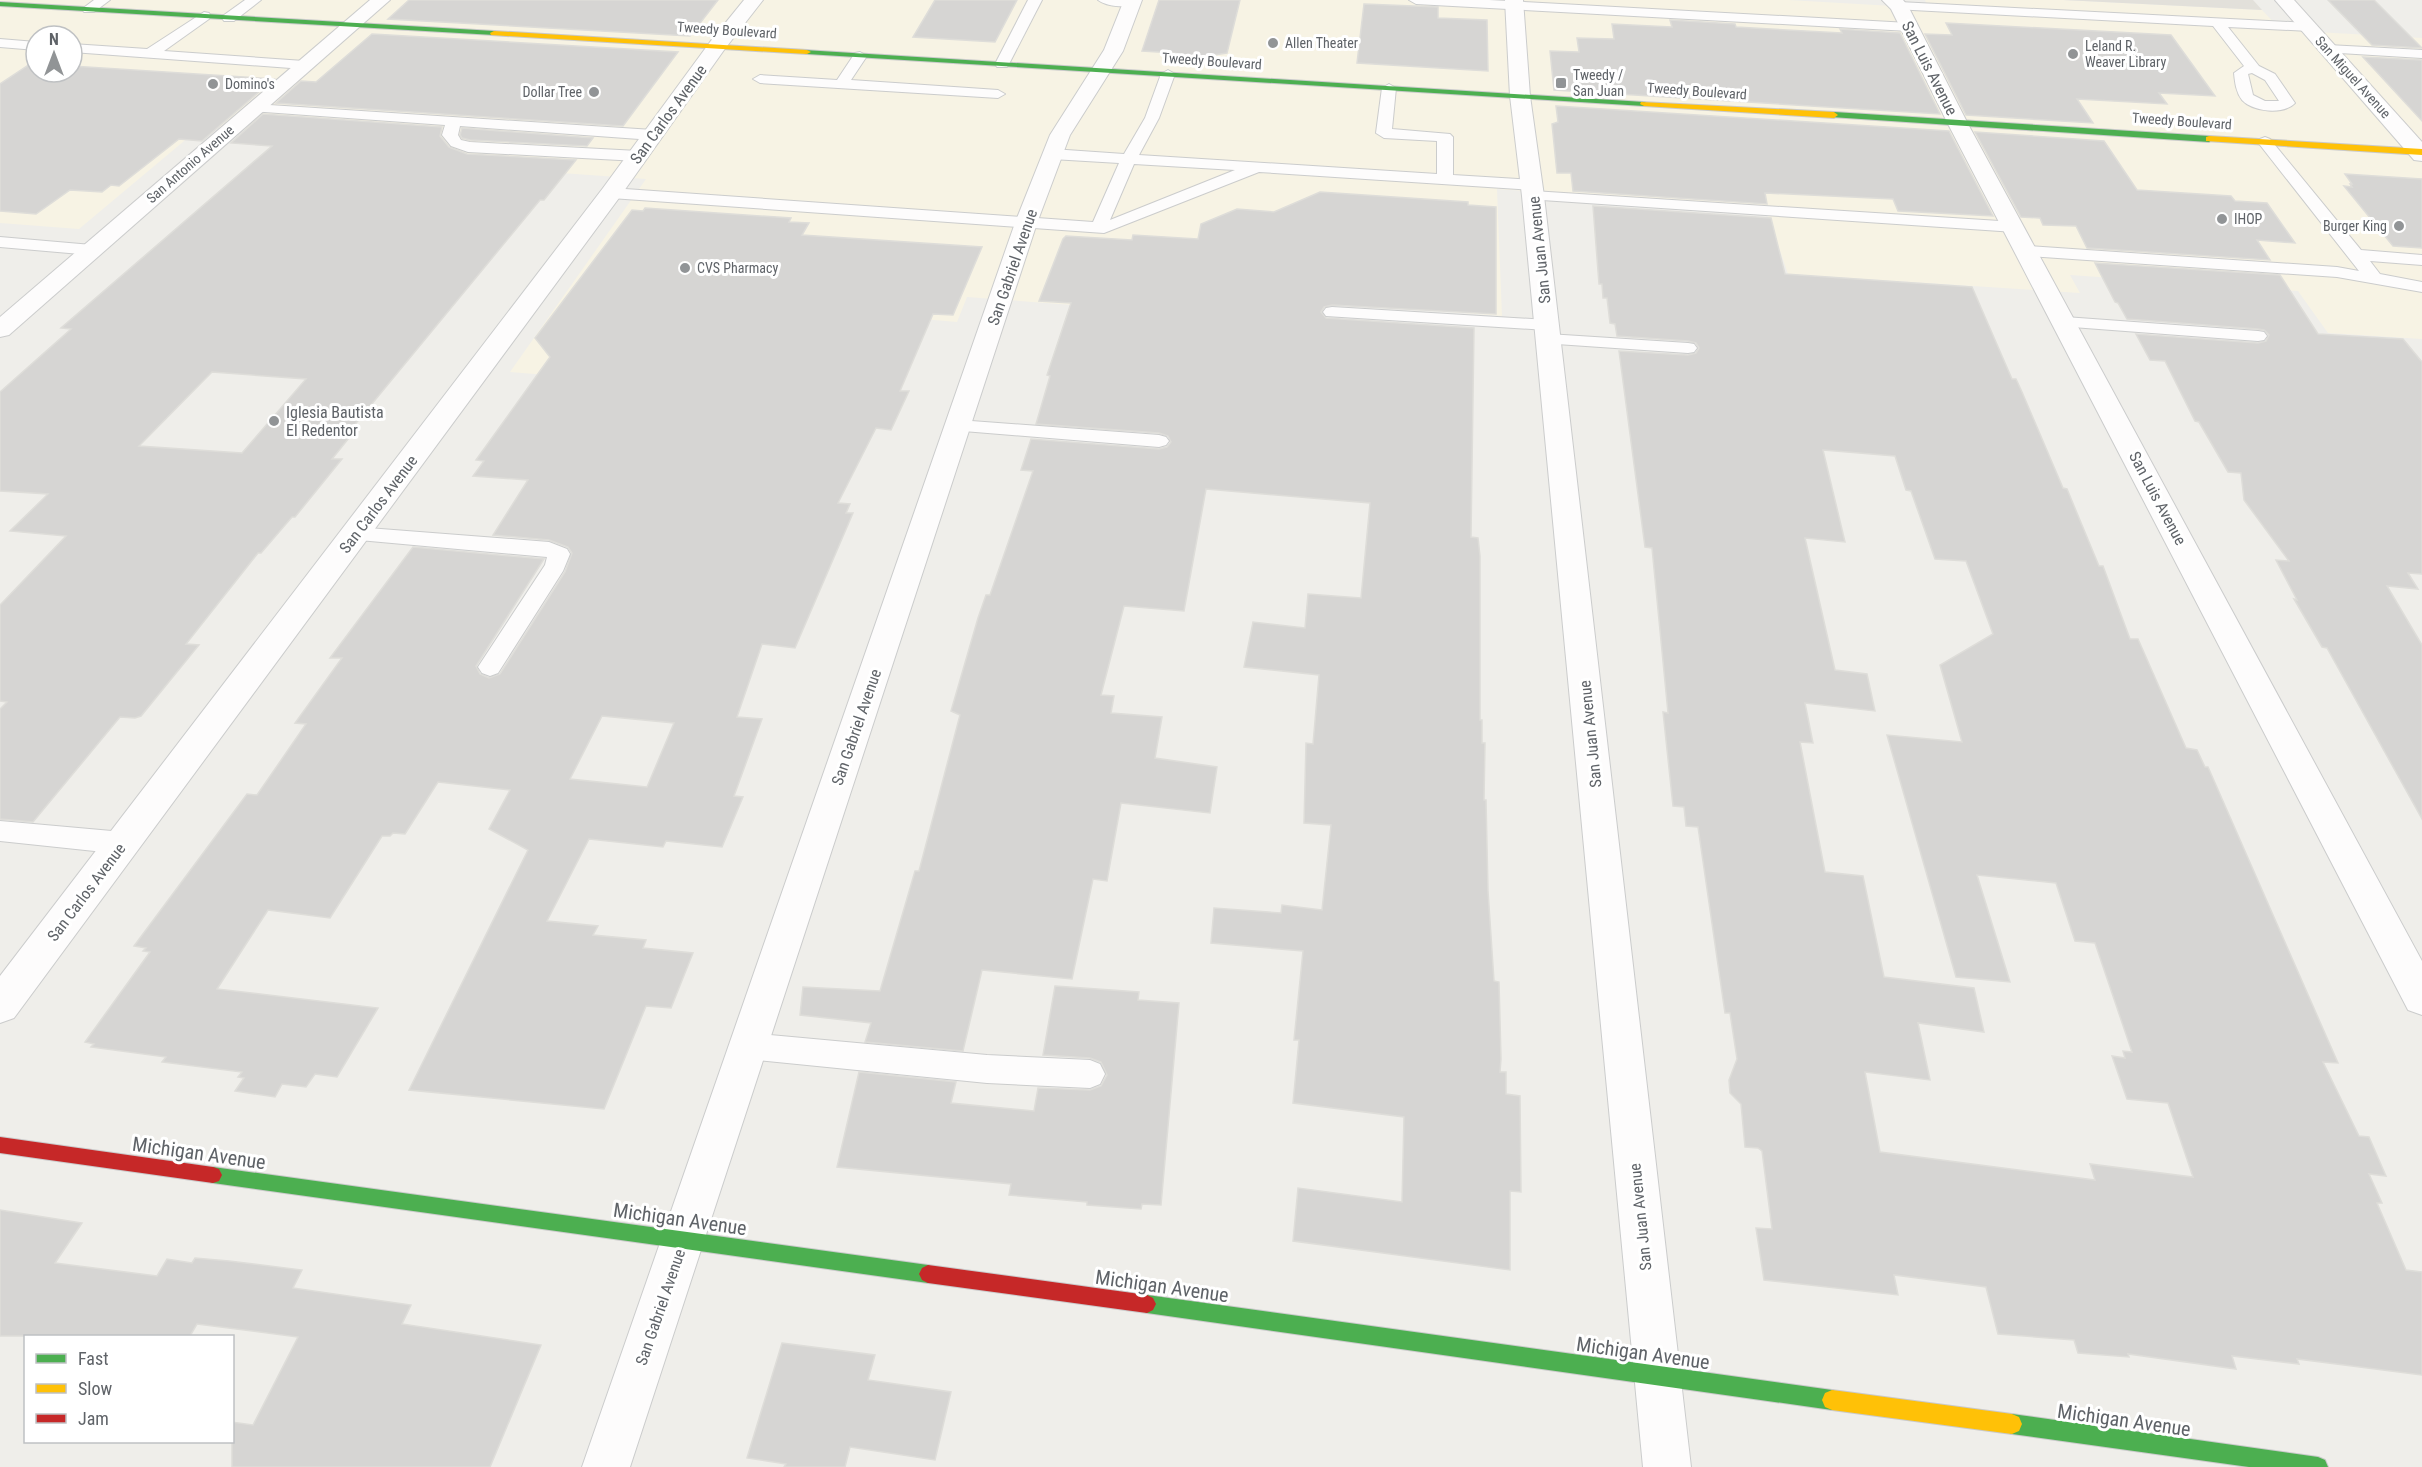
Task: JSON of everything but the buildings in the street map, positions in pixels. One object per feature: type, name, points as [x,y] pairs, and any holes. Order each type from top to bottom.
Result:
[{"type":"main road","name":"Tweedy Boulevard","points":[[0,1],[229,18],[717,46],[2421,153]]},
{"type":"main road","name":"Michigan Avenue","points":[[0,1145],[2318,1467]]},
{"type":"street","name":"San Antonio Avenue","points":[[0,330],[381,0]]},
{"type":"street","name":"San Carlos Avenue","points":[[0,1006],[611,193],[717,46],[754,0]]},
{"type":"street","name":"San Miguel Avenue","points":[[2284,0],[2421,153]]},
{"type":"street","name":"San Gabriel Avenue","points":[[606,1467],[1026,223],[1060,135],[1113,51],[1124,1]]},
{"type":"street","name":"San Juan Avenue","points":[[1514,3],[1520,96],[1533,191],[1667,1467]]},
{"type":"street","name":"San Luis Avenue","points":[[1895,3],[2422,998]]},
{"type":"lane","points":[[89,9],[104,0]]},
{"type":"lane","points":[[229,18],[254,0]]},
{"type":"lane","points":[[1002,64],[1035,0]]},
{"type":"lane","points":[[1416,0],[1514,3],[1909,27]]},
{"type":"lane","points":[[1683,0],[1687,15]]},
{"type":"lane","points":[[1895,3],[2309,27]]},
{"type":"lane","points":[[150,54],[204,16]]},
{"type":"lane","points":[[2217,22],[2254,69]]},
{"type":"lane","points":[[0,43],[24,45]]},
{"type":"lane","points":[[2328,48],[2422,54]]},
{"type":"lane","points":[[84,49],[304,65]]},
{"type":"lane","points":[[840,84],[860,56]]},
{"type":"lane","points":[[1099,227],[1129,158],[1152,118],[1168,74]]},
{"type":"lane","points":[[760,79],[998,94]]},
{"type":"lane","points":[[1389,88],[1384,133],[1445,137],[1444,179]]},
{"type":"lane","points":[[254,108],[454,122],[645,146]]},
{"type":"lane","points":[[454,122],[450,135],[456,143],[468,147],[645,146]]},
{"type":"lane","points":[[2265,142],[2375,279]]},
{"type":"lane","points":[[1052,154],[1444,179],[1533,191],[2337,272],[2422,287]]},
{"type":"lane","points":[[611,193],[1104,228],[1260,166]]},
{"type":"lane","points":[[0,242],[92,250]]},
{"type":"lane","points":[[2356,255],[2422,260]]},
{"type":"lane","points":[[1332,312],[1548,332],[1688,348]]},
{"type":"lane","points":[[2065,322],[2258,336]]},
{"type":"lane","points":[[958,426],[1159,441]]},
{"type":"lane","points":[[355,534],[549,549],[559,554],[555,566],[490,667]]},
{"type":"lane","points":[[0,831],[123,843]]},
{"type":"lane","points":[[748,1046],[987,1069],[1090,1074]]},
{"type":"shaded area","points":[[0,0],[1788,0],[1928,8],[1925,0],[2063,0],[2262,10],[2281,30],[2422,38],[2422,339],[2328,333],[2298,291],[2070,275],[2080,293],[1788,274],[1765,207],[1497,189],[1502,316],[1275,298],[1272,320],[967,297],[957,322],[762,305],[716,389],[510,372],[646,179],[408,162],[426,144],[202,126],[79,229],[0,223]]},
{"type":"shaded area","points":[[2063,0],[2253,0],[2262,10]]},
{"type":"traffic: fast","points":[[0,4],[494,33]]},
{"type":"traffic: fast","points":[[807,52],[1644,104]]},
{"type":"traffic: fast","points":[[1834,115],[2209,139]]},
{"type":"traffic: fast","points":[[213,1175],[928,1274]]},
{"type":"traffic: fast","points":[[1147,1304],[1832,1400]]},
{"type":"traffic: fast","points":[[2012,1424],[2318,1467]]},
{"type":"traffic: slow","points":[[494,33],[807,52]]},
{"type":"traffic: slow","points":[[1644,104],[1834,115]]},
{"type":"traffic: slow","points":[[2209,139],[2422,152]]},
{"type":"traffic: slow","points":[[1832,1400],[2012,1424]]},
{"type":"traffic: jam","points":[[0,1145],[213,1175]]},
{"type":"traffic: jam","points":[[928,1274],[1147,1304]]},
{"type":"place","name":"Allen Theater","points":[[1273,43]]},
{"type":"place","name":"Leland R. Weaver Library","points":[[2073,54]]},
{"type":"place","name":"Tweedy / San Juan","points":[[1561,83]]},
{"type":"place","name":"Domino's","points":[[213,84]]},
{"type":"place","name":"Dollar Tree","points":[[594,92]]},
{"type":"place","name":"IHOP","points":[[2222,219]]},
{"type":"place","name":"Burger King","points":[[2399,226]]},
{"type":"place","name":"CVS Pharmacy","points":[[685,268]]},
{"type":"place","name":"Iglesia Bautista El Redentor","points":[[274,421]]}]
